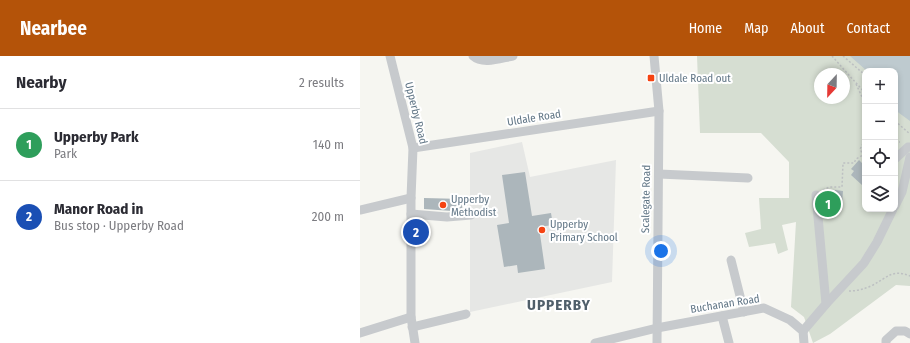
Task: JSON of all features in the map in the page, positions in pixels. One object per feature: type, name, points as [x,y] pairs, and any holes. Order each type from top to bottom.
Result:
[{"type":"street","name":"Upperby Road","points":[[390,56],[413,148],[411,198],[411,322],[415,343]]},
{"type":"street","points":[[473,56],[477,59],[485,60],[513,56]]},
{"type":"street","name":"Scalegate Road","points":[[654,56],[659,111],[657,343]]},
{"type":"street","name":"Uldale Road","points":[[413,148],[659,111]]},
{"type":"street","points":[[898,156],[908,147],[910,147]]},
{"type":"street","points":[[898,200],[902,192],[910,157]]},
{"type":"street","points":[[658,174],[748,178]]},
{"type":"street","points":[[816,195],[826,304]]},
{"type":"street","points":[[360,208],[411,198]]},
{"type":"street","points":[[804,343],[803,331],[864,263],[892,212]]},
{"type":"street","points":[[411,214],[447,217],[471,214]]},
{"type":"street","points":[[731,260],[744,312]]},
{"type":"street","name":"Buchanan Road","points":[[595,343],[657,328],[764,308],[790,320],[803,331]]},
{"type":"street","points":[[360,333],[411,322],[466,314]]},
{"type":"street","points":[[722,316],[729,343]]},
{"type":"street","points":[[886,343],[886,340],[896,331],[905,331],[910,334]]},
{"type":"path","points":[[832,56],[862,90]]},
{"type":"path","points":[[843,56],[862,72]]},
{"type":"path","points":[[856,83],[862,99]]},
{"type":"path","points":[[898,124],[910,134]]},
{"type":"path","points":[[816,195],[816,192],[829,187],[842,187],[843,163],[854,163],[856,159],[862,156]]},
{"type":"path","points":[[847,291],[859,290],[872,286],[891,274],[903,273],[910,276]]},
{"type":"shaded area","points":[[697,56],[910,56],[910,286],[896,285],[830,334],[813,343],[804,317],[791,307],[796,222],[782,225],[788,250],[778,254],[775,243],[749,247],[745,233],[761,229],[759,198],[789,198],[789,162],[761,133],[700,133]]},
{"type":"shaded area","points":[[850,56],[910,56],[910,121],[898,112],[898,68],[864,68]]},
{"type":"shaded area","name":"Upperby Primary School","points":[[522,142],[530,177],[616,160],[612,282],[470,312],[470,153]]},
{"type":"building","points":[[859,160],[862,163],[862,185],[851,175],[854,171],[851,169]]},
{"type":"building","points":[[525,172],[532,216],[551,213],[553,225],[539,227],[545,269],[518,273],[517,265],[504,267],[497,225],[509,223],[502,175]]},
{"type":"building","points":[[835,190],[843,191],[842,205],[833,204]]},
{"type":"building","name":"Upperby Methodist","points":[[424,198],[463,199],[462,210],[452,211],[424,209]]},
{"type":"place","name":"Uldale Road out","points":[[651,78]]},
{"type":"place","name":"Upperby Park","points":[[828,204]]},
{"type":"place","name":"Upperby Methodist","points":[[443,205]]},
{"type":"place","name":"Upperby Primary School","points":[[542,230]]},
{"type":"place","name":"Manor Road in","points":[[416,232]]},
{"type":"district","name":"UPPERBY","points":[[559,305]]}]
